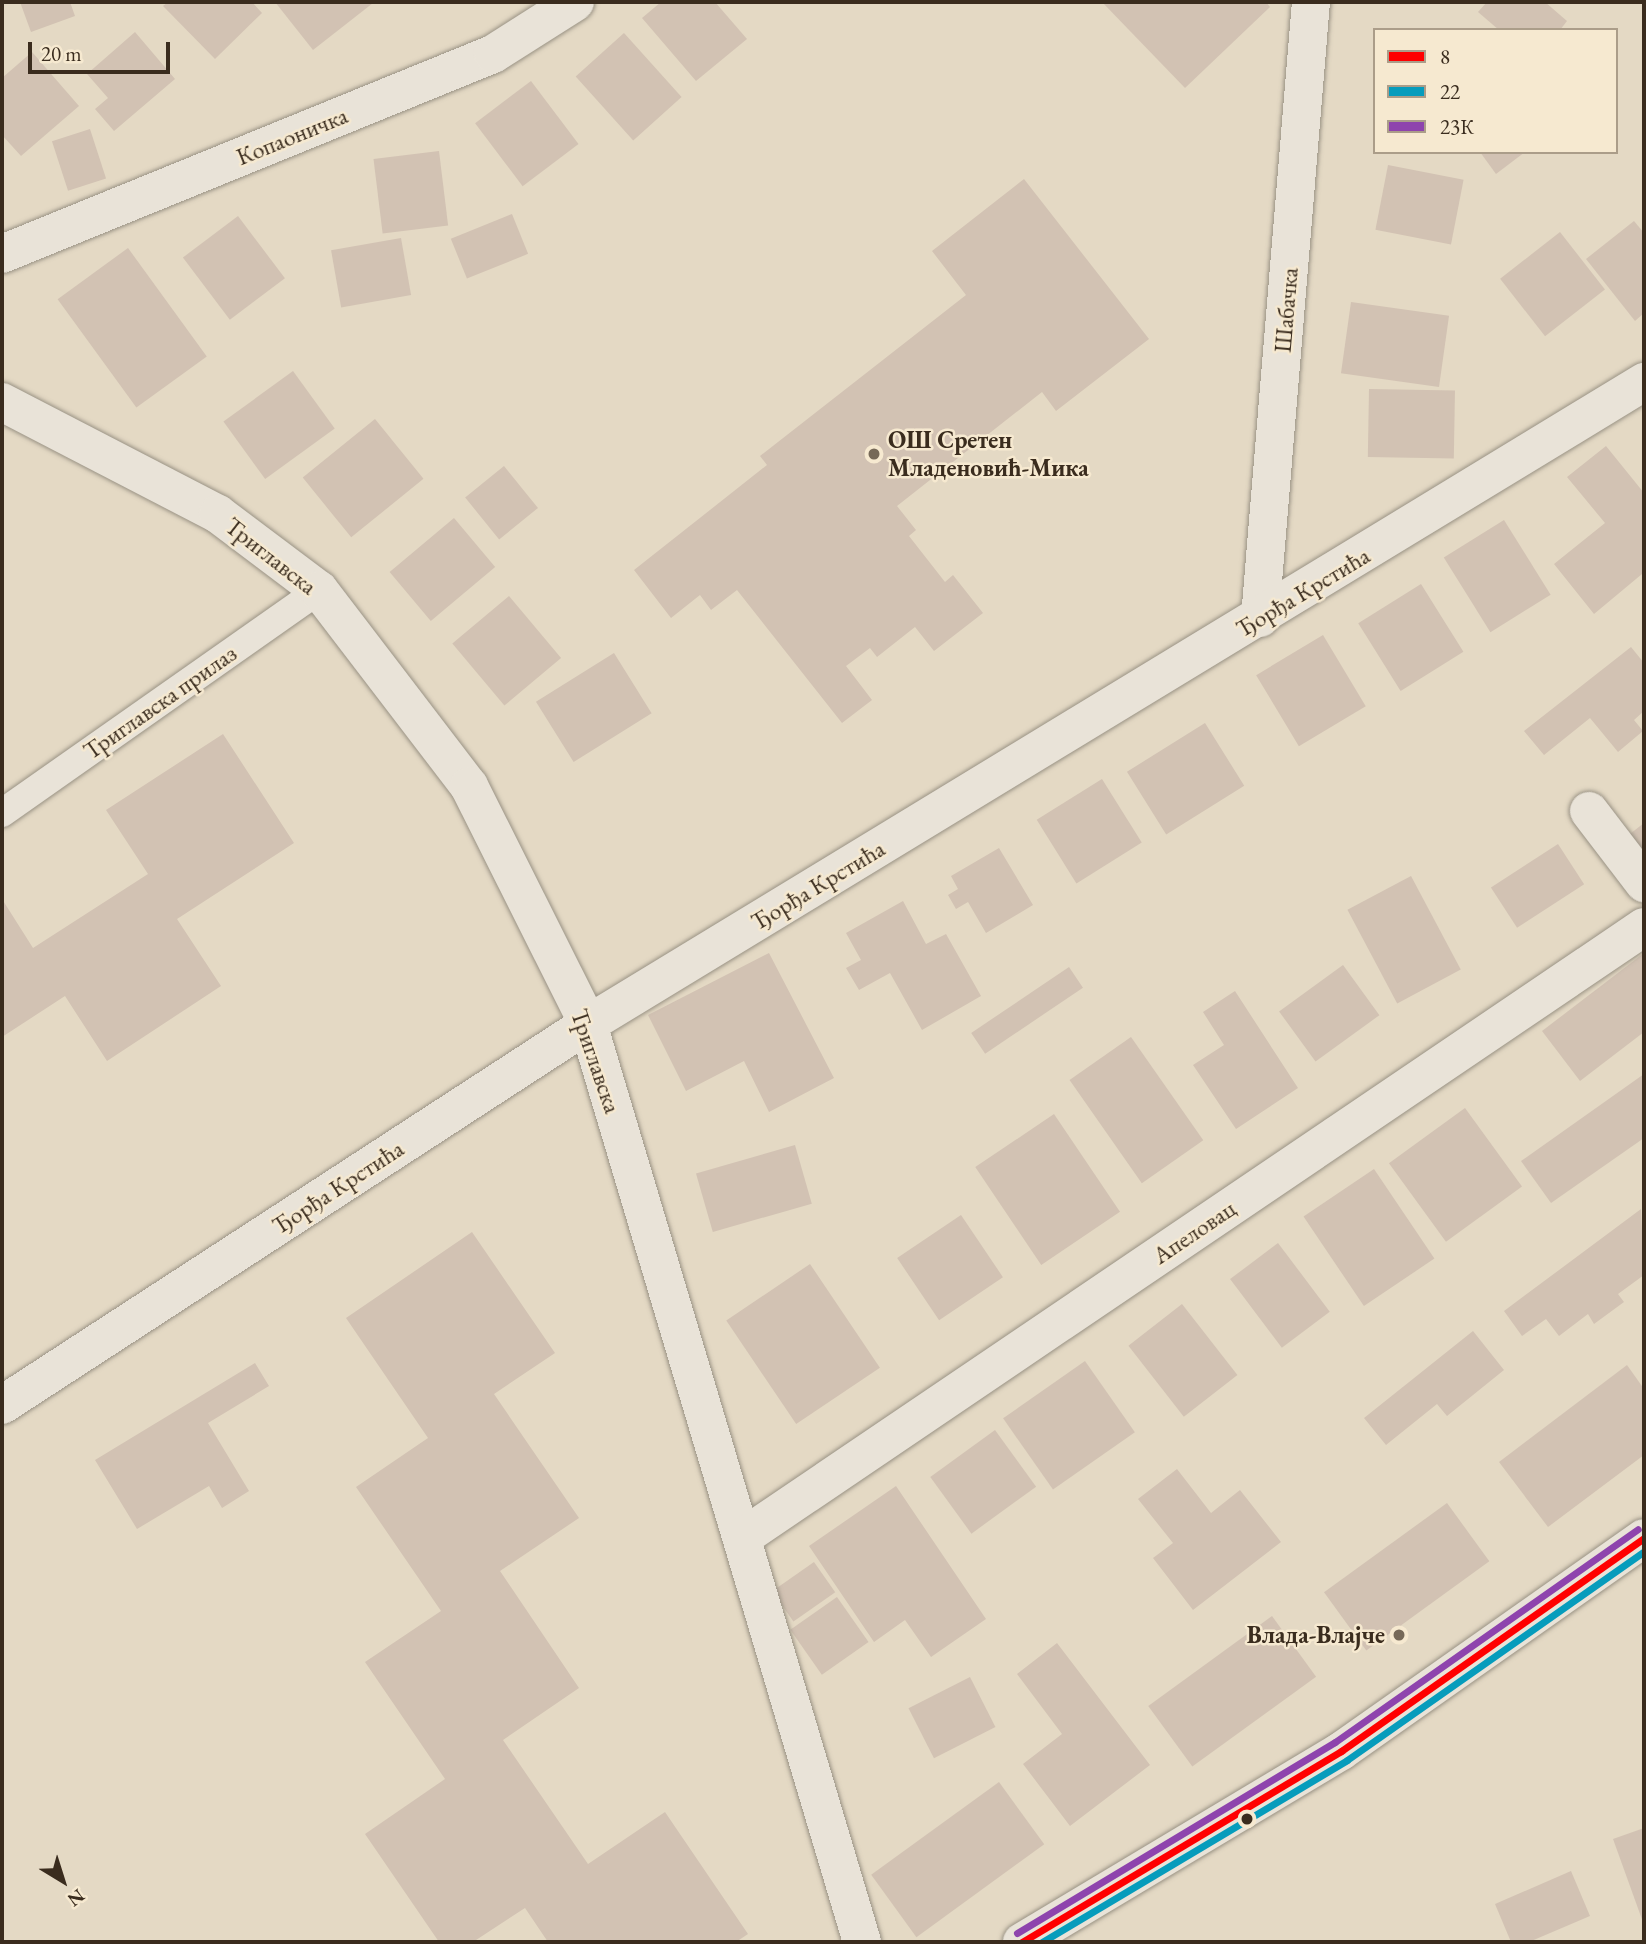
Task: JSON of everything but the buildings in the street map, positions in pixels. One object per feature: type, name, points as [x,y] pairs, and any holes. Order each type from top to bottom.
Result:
[{"type":"street","name":"Копаоничка","points":[[2,254],[493,54],[575,2]]},
{"type":"street","name":"Шабачка","points":[[1260,618],[1311,2]]},
{"type":"street","name":"Ђорђа Крстића","points":[[2,1405],[588,1024],[1260,618],[1644,382]]},
{"type":"street","name":"Триглавска","points":[[2,402],[218,514],[319,590],[469,786],[588,1024],[862,1942]]},
{"type":"street","points":[[1589,811],[1644,883]]},
{"type":"street","name":"Апеловац","points":[[743,1537],[1644,927]]},
{"type":"street","points":[[1022,1942],[1340,1751],[1644,1538]]},
{"type":"lane","name":"Триглавска прилаз","points":[[2,813],[319,590]]},
{"type":"transit line","name":"23К","points":[[1017,1933],[1335,1742],[1638,1529]]},
{"type":"transit line","name":"8","points":[[1022,1942],[1341,1751],[1644,1538]]},
{"type":"transit line","name":"22","points":[[1042,1942],[1347,1760],[1644,1551]]},
{"type":"place","name":"ОШ Сретен Младеновић-Мика","points":[[874,454]]},
{"type":"place","name":"Влада-Влајче","points":[[1399,1635]]}]
